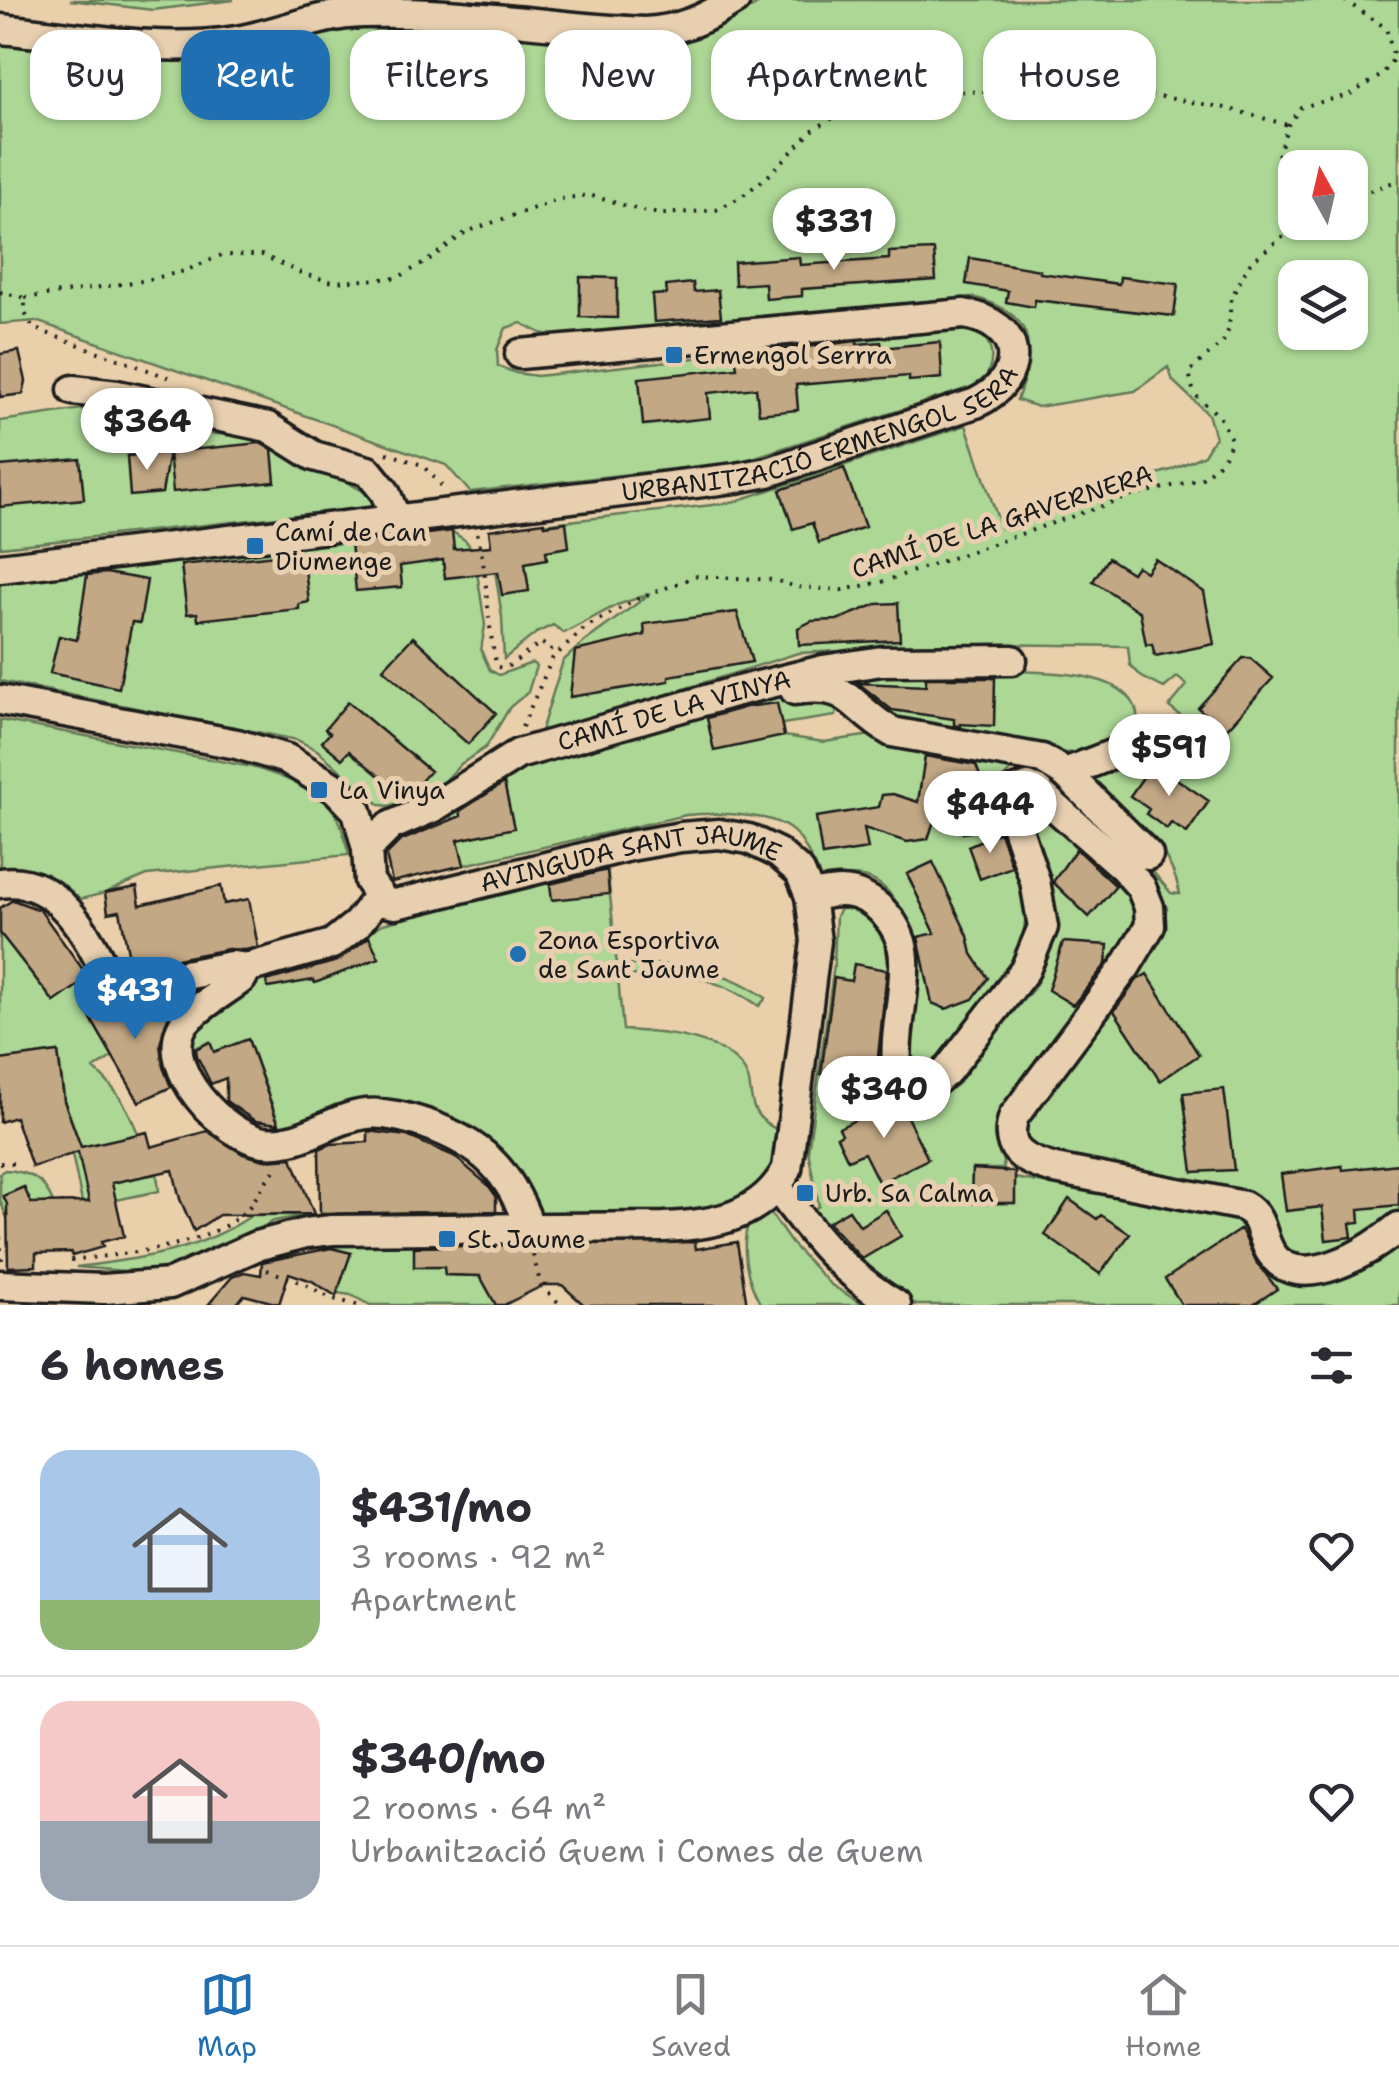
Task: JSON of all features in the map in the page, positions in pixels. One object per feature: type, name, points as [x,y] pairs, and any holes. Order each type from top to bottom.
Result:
[{"type":"street","points":[[0,29],[112,43],[198,44],[238,41],[316,19],[399,12],[645,32],[674,30],[704,20],[734,0]]},
{"type":"street","name":"URBANITZACIÓ ERMENGOL SERA","points":[[0,568],[768,472],[976,403],[1001,388],[1009,377],[1012,360],[1011,347],[996,324],[964,314],[520,354]]},
{"type":"street","points":[[73,390],[117,395],[268,427],[314,456],[368,472],[385,492],[396,519]]},
{"type":"street","name":"CAMÍ DE LA VINYA","points":[[367,849],[390,826],[434,807],[518,754],[823,670],[882,661],[1012,660]]},
{"type":"street","points":[[734,692],[752,696],[822,686],[850,697],[892,732],[1042,759],[1065,773],[1148,855]]},
{"type":"street","points":[[0,700],[237,744],[287,758],[314,773],[357,811],[374,889],[357,924],[332,944],[247,968],[230,966],[129,986],[108,976],[71,913],[52,894],[26,884],[0,883]]},
{"type":"street","points":[[1065,773],[1144,742],[1184,756]]},
{"type":"street","points":[[810,896],[855,894],[885,913],[896,928],[904,958],[895,1057],[898,1076],[920,1086],[934,1082],[1025,970],[1037,945],[1043,927],[1042,908],[1008,800],[1010,793],[1020,788],[1036,790],[1141,887],[1150,907],[1150,926],[1126,966],[1014,1116],[1011,1145],[1018,1154],[1034,1164],[1055,1169],[1244,1206],[1260,1222],[1270,1252],[1280,1263],[1291,1267],[1315,1271],[1334,1266],[1399,1227]]},
{"type":"street","name":"AVINGUDA SANT JAUME","points":[[374,889],[384,902],[394,904],[630,846],[719,834],[749,839],[778,853],[800,872],[810,896],[816,940],[795,1120],[786,1169],[778,1187]]},
{"type":"street","points":[[247,968],[242,978],[186,1020],[178,1041],[182,1065],[197,1098],[242,1136],[264,1142],[307,1138],[364,1114],[394,1115],[453,1134],[482,1151],[504,1174],[529,1226]]},
{"type":"street","points":[[0,1285],[53,1289],[150,1287],[189,1278],[256,1246],[306,1233],[702,1225],[734,1216],[762,1202],[778,1187],[820,1244],[845,1270],[896,1305]]},
{"type":"path","points":[[1280,150],[1288,125],[1301,107],[1348,96],[1382,75],[1396,56],[1386,28],[1344,0]]},
{"type":"path","points":[[26,298],[142,281],[185,271],[222,254],[262,255],[303,274],[333,282],[398,278],[466,232],[560,199],[589,195],[646,212],[716,210],[768,176],[813,130],[851,107],[932,91],[1151,95],[1226,108],[1288,125]]},
{"type":"path","points":[[1368,191],[1399,180]]},
{"type":"path","name":"CAMÍ DE LA GAVERNERA","points":[[518,754],[520,733],[552,659],[586,627],[637,598],[698,576],[775,580],[796,587],[842,590],[882,582],[1131,496],[1201,479],[1222,460],[1232,441],[1219,416],[1194,394],[1188,372],[1222,342],[1229,329],[1231,298],[1250,263],[1278,240]]},
{"type":"path","points":[[64,1261],[143,1251],[219,1227],[250,1206],[258,1189],[307,1138]]},
{"type":"path","points":[[0,1164],[18,1163]]},
{"type":"path","points":[[529,1226],[541,1286],[561,1305]]},
{"type":"path","points":[[256,1267],[357,1305]]},
{"type":"green space","points":[[70,0],[234,0],[153,10]]},
{"type":"green space","points":[[764,0],[1399,0],[1399,1215],[1326,1261],[1292,1257],[1266,1211],[1241,1190],[1043,1153],[1027,1140],[1026,1120],[1155,948],[1167,908],[1153,886],[1032,774],[1013,769],[998,786],[993,802],[1023,893],[1024,926],[1019,948],[980,1009],[934,1063],[926,1067],[917,1066],[909,1057],[915,982],[919,974],[907,927],[893,897],[869,879],[852,876],[819,880],[803,843],[778,822],[750,816],[686,815],[464,865],[450,808],[514,771],[706,711],[762,698],[803,695],[829,701],[837,710],[836,716],[782,724],[784,736],[824,742],[878,734],[944,756],[959,751],[1034,763],[1130,845],[1171,893],[1180,894],[1175,875],[1157,843],[1088,782],[1086,772],[1154,748],[1185,770],[1199,751],[1175,742],[1191,724],[1169,707],[1187,685],[1177,677],[1164,688],[1142,677],[1130,665],[1128,646],[990,644],[798,653],[540,734],[563,661],[650,594],[617,605],[564,633],[553,625],[536,633],[504,659],[489,530],[730,503],[966,425],[1001,528],[1204,455],[1215,437],[1208,414],[1173,381],[1168,367],[1135,391],[1038,407],[1017,400],[1027,363],[1026,334],[1009,312],[973,297],[557,336],[521,323],[506,328],[497,350],[498,366],[537,376],[961,329],[970,329],[985,339],[991,363],[978,385],[743,461],[470,492],[446,465],[36,321],[0,324],[0,41],[30,40],[30,120],[161,120],[161,34],[181,33],[181,120],[330,120],[330,30],[248,30],[383,24],[473,30],[350,30],[350,120],[525,120],[525,33],[545,35],[545,120],[691,120],[691,37],[711,32],[711,120],[963,120],[963,30],[715,30]]},
{"type":"green space","points":[[96,407],[193,407],[197,432],[266,439],[389,505],[0,547],[0,421]]},
{"type":"green space","points":[[447,528],[474,552],[485,625],[481,650],[490,670],[499,675],[532,663],[536,666],[528,692],[510,707],[486,747],[461,764],[443,783],[390,806],[380,805],[317,750],[297,740],[0,681],[0,582]]},
{"type":"green space","points":[[1009,671],[1072,675],[1116,687],[1130,699],[1137,715],[1134,737],[1080,752],[1061,753],[1024,742],[898,720],[854,686],[858,675]]},
{"type":"green space","points":[[0,720],[277,775],[315,793],[334,812],[349,855],[147,875],[81,899],[43,879],[0,878]]},
{"type":"green space","points":[[1032,805],[1127,886],[1136,913],[1131,931],[1002,1109],[997,1128],[1004,1169],[972,1169],[972,1203],[1014,1203],[1015,1178],[1223,1214],[1241,1219],[1273,1270],[1399,1243],[1399,1305],[916,1305],[839,1247],[813,1210],[819,1206],[808,1151],[834,965],[836,916],[840,909],[868,915],[883,929],[893,947],[884,1062],[948,1087],[1033,989],[1045,966],[1051,945],[1052,904],[1025,819],[1026,808]]},
{"type":"green space","points":[[607,865],[617,966],[676,965],[713,972],[766,998],[759,1006],[726,988],[691,977],[655,974],[618,978],[623,1030],[687,1038],[718,1048],[742,1067],[754,1108],[767,1124],[780,1131],[772,1171],[764,1183],[746,1196],[690,1211],[656,1214],[536,1212],[496,1147],[479,1135],[406,1115],[282,1131],[248,1040],[214,1052],[209,1042],[183,1053],[190,1027],[265,974],[268,988],[378,957],[367,933],[383,924]]},
{"type":"green space","points":[[0,933],[54,1002],[91,976],[111,1004],[91,1018],[113,1056],[94,1069],[120,1098],[138,1134],[109,1172],[133,1178],[157,1174],[159,1191],[83,1207],[72,1154],[82,1150],[65,1102],[58,1052],[0,1060]]},
{"type":"green space","points":[[5,1170],[35,1178],[53,1203],[37,1217],[7,1218],[0,1200],[0,1173]]},
{"type":"green space","points":[[771,1214],[791,1243],[830,1284],[864,1305],[761,1305],[748,1274],[745,1241],[749,1220]]},
{"type":"green space","points":[[252,1215],[308,1215],[274,1221],[176,1266],[137,1272],[76,1267],[190,1246]]},
{"type":"green space","points":[[414,1243],[415,1267],[444,1267],[445,1275],[480,1276],[496,1305],[370,1305],[351,1295],[336,1293],[351,1253],[325,1246]]},
{"type":"building","points":[[934,250],[936,280],[802,289],[802,296],[766,299],[765,283],[735,285],[734,262],[799,257],[800,265],[889,259],[889,252]]},
{"type":"building","points":[[970,258],[1119,284],[1120,277],[1178,284],[1174,316],[1035,300],[1034,307],[1006,302],[1008,291],[966,284]]},
{"type":"building","points":[[580,277],[617,278],[617,318],[580,317]]},
{"type":"building","points":[[693,283],[694,292],[718,290],[721,317],[654,322],[652,295],[667,294],[666,286]]},
{"type":"building","points":[[857,341],[881,342],[882,348],[940,342],[942,378],[909,381],[909,376],[796,385],[798,410],[759,414],[756,388],[708,393],[710,418],[643,425],[639,378],[737,368],[735,355]]},
{"type":"building","points":[[19,351],[26,381],[23,394],[0,397],[0,354]]},
{"type":"building","points":[[260,443],[272,450],[275,482],[173,492],[169,452]]},
{"type":"building","points":[[169,452],[162,493],[130,496],[127,456]]},
{"type":"building","points":[[80,459],[84,499],[0,507],[0,466]]},
{"type":"building","points":[[844,468],[865,527],[819,543],[812,523],[793,529],[780,490]]},
{"type":"building","points":[[566,522],[569,547],[546,551],[547,559],[525,563],[529,591],[502,595],[498,572],[445,578],[443,560],[400,566],[402,587],[356,591],[351,543],[452,531],[454,549],[491,546],[489,530]]},
{"type":"building","points":[[303,552],[309,602],[299,604],[299,609],[198,620],[197,613],[187,614],[181,565]]},
{"type":"building","points":[[1108,558],[1132,573],[1137,566],[1146,572],[1155,559],[1204,592],[1214,644],[1155,656],[1152,644],[1146,645],[1140,612],[1093,581]]},
{"type":"building","points":[[106,573],[147,580],[140,623],[132,622],[119,688],[50,673],[59,636],[77,640],[87,575]]},
{"type":"building","points":[[898,603],[900,640],[799,645],[798,628],[812,621],[837,620],[877,604]]},
{"type":"building","points":[[737,612],[752,662],[570,697],[575,651],[645,635],[644,624]]},
{"type":"building","points":[[413,637],[496,713],[468,744],[383,669]]},
{"type":"building","points":[[1243,658],[1250,658],[1273,678],[1224,732],[1198,708]]},
{"type":"building","points":[[926,678],[995,678],[994,726],[960,724],[961,727],[954,725],[954,719],[892,710],[858,683],[926,686]]},
{"type":"building","points":[[348,702],[430,771],[406,798],[349,751],[342,759],[322,742],[330,733],[325,729]]},
{"type":"building","points":[[777,703],[784,736],[714,751],[707,718]]},
{"type":"building","points":[[925,756],[976,765],[999,827],[963,833],[946,785],[928,839],[907,842],[864,828],[868,849],[822,856],[816,817],[879,807],[882,795],[893,794],[918,802]]},
{"type":"building","points":[[1153,763],[1209,801],[1187,833],[1171,823],[1167,829],[1130,796]]},
{"type":"building","points":[[504,783],[514,828],[458,840],[464,865],[392,882],[386,855],[400,841],[461,816],[460,811]]},
{"type":"building","points":[[1000,832],[1012,867],[980,879],[968,846]]},
{"type":"building","points":[[1076,849],[1116,886],[1089,917],[1053,882]]},
{"type":"building","points":[[933,862],[968,936],[972,954],[988,978],[973,999],[946,1009],[932,1003],[918,937],[935,933],[907,874]]},
{"type":"building","points":[[607,870],[609,894],[552,900],[550,884]]},
{"type":"building","points":[[221,886],[224,904],[249,899],[258,947],[136,967],[130,963],[120,911],[108,913],[105,893],[137,887],[140,905]]},
{"type":"building","points":[[13,900],[40,910],[89,978],[54,1002],[0,933],[0,908]]},
{"type":"building","points":[[369,937],[379,958],[315,983],[313,980],[268,988],[266,981],[337,961]]},
{"type":"building","points":[[1063,942],[1108,945],[1106,964],[1073,1005],[1048,990]]},
{"type":"building","points":[[854,964],[887,970],[877,1067],[859,1064],[856,1081],[821,1074],[834,978],[851,981]]},
{"type":"building","points":[[1147,974],[1199,1055],[1160,1081],[1114,1011],[1137,980]]},
{"type":"building","points":[[160,998],[169,1014],[160,1044],[171,1087],[139,1102],[84,1007]]},
{"type":"building","points":[[248,1039],[279,1124],[255,1121],[226,1101],[226,1078],[211,1084],[197,1056],[196,1049],[210,1042],[214,1052]]},
{"type":"building","points":[[58,1052],[64,1101],[81,1147],[147,1132],[151,1147],[207,1131],[243,1154],[264,1160],[292,1158],[314,1214],[219,1215],[194,1231],[173,1170],[112,1183],[124,1236],[72,1256],[71,1252],[36,1253],[36,1266],[8,1267],[7,1204],[3,1196],[24,1187],[31,1203],[89,1202],[78,1152],[32,1167],[15,1117],[0,1122],[0,1060]]},
{"type":"building","points":[[1224,1089],[1234,1170],[1193,1172],[1183,1093]]},
{"type":"building","points":[[898,1099],[928,1159],[879,1183],[864,1153],[848,1160],[837,1137],[842,1134],[839,1128]]},
{"type":"building","points":[[368,1131],[407,1136],[454,1156],[488,1185],[496,1196],[496,1211],[320,1214],[319,1149],[331,1144],[368,1142]]},
{"type":"building","points":[[1399,1164],[1399,1205],[1359,1209],[1360,1222],[1350,1223],[1352,1237],[1326,1240],[1322,1207],[1286,1211],[1281,1174]]},
{"type":"building","points":[[972,1169],[1015,1172],[1015,1203],[971,1203]]},
{"type":"building","points":[[1069,1199],[1097,1219],[1101,1215],[1130,1234],[1100,1274],[1045,1235]]},
{"type":"building","points":[[849,1210],[860,1226],[886,1210],[901,1236],[862,1259],[828,1222]]},
{"type":"building","points":[[1241,1229],[1256,1261],[1277,1289],[1253,1305],[1182,1305],[1165,1279]]},
{"type":"building","points":[[695,1242],[696,1249],[737,1242],[747,1305],[584,1305],[562,1285],[544,1285],[504,1305],[496,1305],[480,1276],[445,1275],[444,1267],[414,1267],[414,1247]]},
{"type":"building","points":[[331,1248],[351,1253],[336,1296],[289,1273],[279,1304],[244,1295],[236,1305],[208,1305],[232,1277],[244,1272],[261,1275],[262,1262]]},
{"type":"place","name":"Ermengol Serrra","points":[[674,355]]},
{"type":"place","name":"Camí de Can Diumenge","points":[[255,546]]},
{"type":"place","name":"La Vinya","points":[[319,790]]},
{"type":"place","name":"Zona Esportiva de Sant Jaume","points":[[518,954]]},
{"type":"place","name":"Urb. Sa Calma","points":[[805,1193]]},
{"type":"place","name":"St. Jaume","points":[[447,1239]]}]
